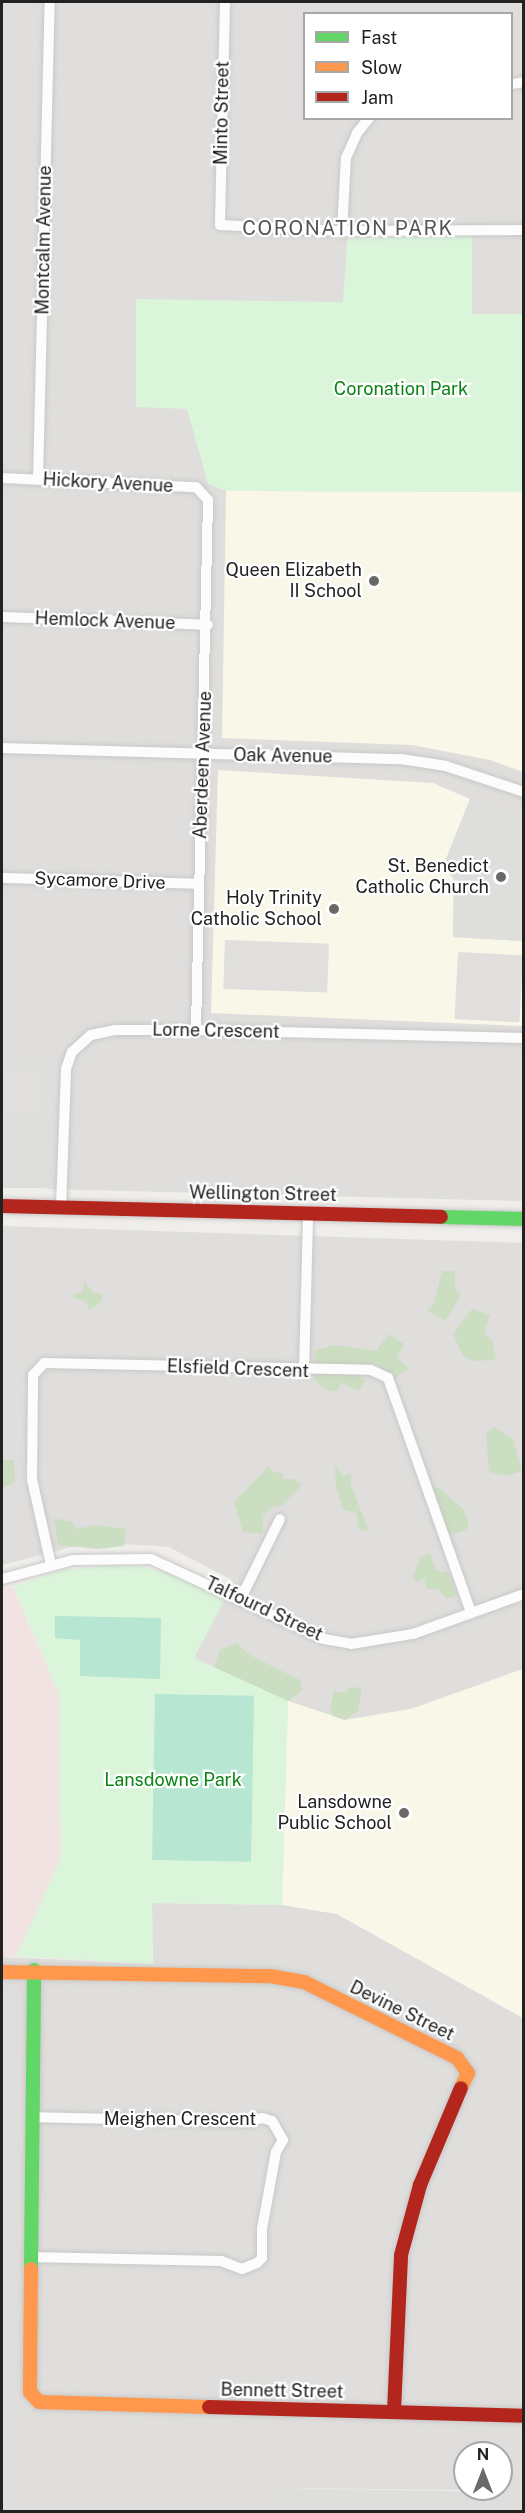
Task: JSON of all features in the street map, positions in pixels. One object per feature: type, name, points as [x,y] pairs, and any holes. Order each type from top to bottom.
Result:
[{"type":"street","name":"Montcalm Avenue","points":[[38,479],[50,2]]},
{"type":"street","name":"Minto Street","points":[[225,2],[220,225],[342,231]]},
{"type":"street","points":[[367,120],[357,133],[346,158],[342,231],[524,230]]},
{"type":"street","name":"Hickory Avenue","points":[[2,478],[196,487],[208,500]]},
{"type":"street","name":"Aberdeen Avenue","points":[[196,1030],[208,625],[208,500]]},
{"type":"street","name":"Hemlock Avenue","points":[[2,617],[208,625]]},
{"type":"street","name":"Oak Avenue","points":[[2,748],[401,759],[446,766],[524,792]]},
{"type":"street","name":"Sycamore Drive","points":[[2,878],[199,884]]},
{"type":"street","name":"Lorne Crescent","points":[[61,1207],[66,1070],[72,1052],[81,1041],[103,1031],[196,1030],[524,1038]]},
{"type":"street","name":"Wellington Street","points":[[2,1206],[524,1219]]},
{"type":"street","points":[[304,1371],[308,1214]]},
{"type":"street","name":"Elsfield Crescent","points":[[51,1565],[32,1479],[33,1376],[36,1368],[44,1363],[304,1371],[371,1370],[388,1378],[471,1613]]},
{"type":"street","points":[[241,1598],[280,1519]]},
{"type":"street","name":"Talfourd Street","points":[[2,1579],[51,1565],[93,1559],[150,1559],[241,1598],[324,1639],[351,1644],[413,1634],[524,1594]]},
{"type":"street","points":[[30,2258],[34,1970]]},
{"type":"street","name":"Devine Street","points":[[2,1972],[34,1970],[270,1976],[304,1982],[461,2063],[468,2073],[420,2185],[401,2255],[394,2411]]},
{"type":"street","name":"Meighen Crescent","points":[[30,2258],[221,2261],[242,2269],[258,2263],[262,2258],[262,2229],[276,2152],[283,2140],[272,2121],[262,2118],[250,2122],[31,2117]]},
{"type":"street","name":"Bennett Street","points":[[30,2258],[30,2392],[39,2402],[524,2416]]},
{"type":"shaded area","points":[[2,2],[523,2],[523,1201],[47,1189],[47,1063],[2,1063]]},
{"type":"shaded area","name":"Queen Elizabeth II School","points":[[226,491],[523,492],[523,772],[490,760],[412,745],[222,738]]},
{"type":"shaded area","name":"Holy Trinity Catholic School","points":[[218,770],[433,783],[470,799],[444,864],[454,880],[453,937],[523,941],[523,1026],[211,1013]]},
{"type":"shaded area","points":[[470,799],[523,817],[523,941],[453,937],[454,880],[444,864]]},
{"type":"shaded area","points":[[225,940],[329,944],[327,993],[223,989]]},
{"type":"shaded area","points":[[458,952],[523,955],[519,1022],[454,1019]]},
{"type":"shaded area","points":[[2,1063],[47,1063],[47,1188],[2,1188]]},
{"type":"shaded area","points":[[2,1068],[43,1068],[43,1112],[2,1112]]},
{"type":"shaded area","points":[[2,1226],[523,1243],[523,1669],[411,1709],[345,1720],[288,1701],[194,1658],[232,1580],[169,1547],[91,1542],[2,1565]]},
{"type":"shaded area","points":[[13,1587],[59,1694],[61,1859],[16,1956],[2,1957],[2,1590]]},
{"type":"shaded area","name":"Lansdowne Public School","points":[[524,1669],[523,2018],[337,1914],[282,1905],[288,1701],[345,1720],[411,1709]]},
{"type":"shaded area","points":[[152,1903],[282,1905],[337,1914],[523,2018],[523,2511],[464,2511],[464,2501],[513,2501],[513,2441],[453,2441],[453,2490],[280,2488],[279,2511],[2,2512],[2,1957],[153,1964]]},
{"type":"shaded area","points":[[279,2488],[453,2491],[453,2501],[464,2501],[464,2512],[279,2511]]},
{"type":"green space","name":"Coronation Park","points":[[348,228],[472,232],[472,314],[523,314],[523,492],[226,491],[208,484],[187,409],[136,407],[136,299],[343,302]]},
{"type":"green space","points":[[442,1271],[455,1271],[455,1289],[461,1295],[445,1321],[427,1311],[434,1303]]},
{"type":"green space","points":[[84,1281],[94,1293],[102,1294],[103,1299],[89,1311],[86,1301],[73,1298],[74,1294],[82,1293]]},
{"type":"green space","points":[[472,1309],[490,1315],[484,1332],[493,1342],[496,1360],[473,1361],[463,1356],[453,1334]]},
{"type":"green space","points":[[389,1334],[404,1344],[397,1358],[409,1368],[392,1381],[375,1362],[370,1367],[356,1362],[350,1369],[365,1380],[359,1391],[341,1383],[338,1391],[326,1390],[314,1379],[315,1350],[335,1345],[376,1351]]},
{"type":"green space","points":[[494,1427],[513,1439],[522,1471],[506,1476],[489,1472],[486,1434]]},
{"type":"green space","points":[[2,1460],[14,1460],[15,1482],[2,1488]]},
{"type":"green space","points":[[335,1465],[344,1476],[352,1473],[350,1483],[369,1531],[359,1529],[356,1513],[343,1510],[336,1486]]},
{"type":"green space","points":[[269,1466],[272,1472],[282,1473],[283,1479],[294,1479],[302,1485],[280,1507],[273,1506],[263,1516],[263,1534],[243,1532],[234,1502]]},
{"type":"green space","points":[[429,1486],[439,1488],[463,1509],[469,1524],[466,1530],[446,1536]]},
{"type":"green space","points":[[54,1518],[72,1522],[76,1529],[97,1525],[126,1529],[124,1546],[98,1549],[58,1545]]},
{"type":"green space","points":[[430,1554],[436,1571],[448,1572],[456,1595],[447,1599],[439,1590],[427,1589],[424,1579],[416,1582],[413,1578],[420,1557]]},
{"type":"green space","name":"Lansdowne Park","points":[[129,1564],[173,1574],[225,1599],[194,1658],[288,1701],[282,1905],[152,1903],[153,1964],[16,1956],[61,1859],[59,1694],[14,1587],[56,1571]]},
{"type":"green space","points":[[55,1616],[161,1618],[160,1679],[80,1676],[80,1640],[55,1638]]},
{"type":"green space","points":[[236,1643],[250,1655],[300,1680],[302,1691],[288,1701],[214,1668],[220,1650]]},
{"type":"green space","points":[[350,1687],[362,1688],[358,1711],[345,1720],[333,1716],[330,1707],[334,1691],[345,1693]]},
{"type":"green space","points":[[155,1694],[254,1696],[251,1862],[152,1860]]},
{"type":"traffic: fast","points":[[441,1217],[524,1219]]},
{"type":"traffic: fast","points":[[31,2269],[34,1970]]},
{"type":"traffic: slow","points":[[2,1972],[270,1976],[304,1982],[457,2058],[468,2073],[461,2088]]},
{"type":"traffic: slow","points":[[31,2269],[30,2392],[39,2402],[209,2407]]},
{"type":"traffic: jam","points":[[2,1206],[441,1217]]},
{"type":"traffic: jam","points":[[394,2411],[401,2255],[420,2185],[461,2088]]},
{"type":"traffic: jam","points":[[209,2407],[524,2416]]},
{"type":"place","name":"Queen Elizabeth II School","points":[[374,581]]},
{"type":"place","name":"St. Benedict Catholic Church","points":[[501,877]]},
{"type":"place","name":"Holy Trinity Catholic School","points":[[334,909]]},
{"type":"place","name":"Lansdowne Public School","points":[[404,1813]]},
{"type":"district","name":"CORONATION PARK","points":[[348,228]]}]
